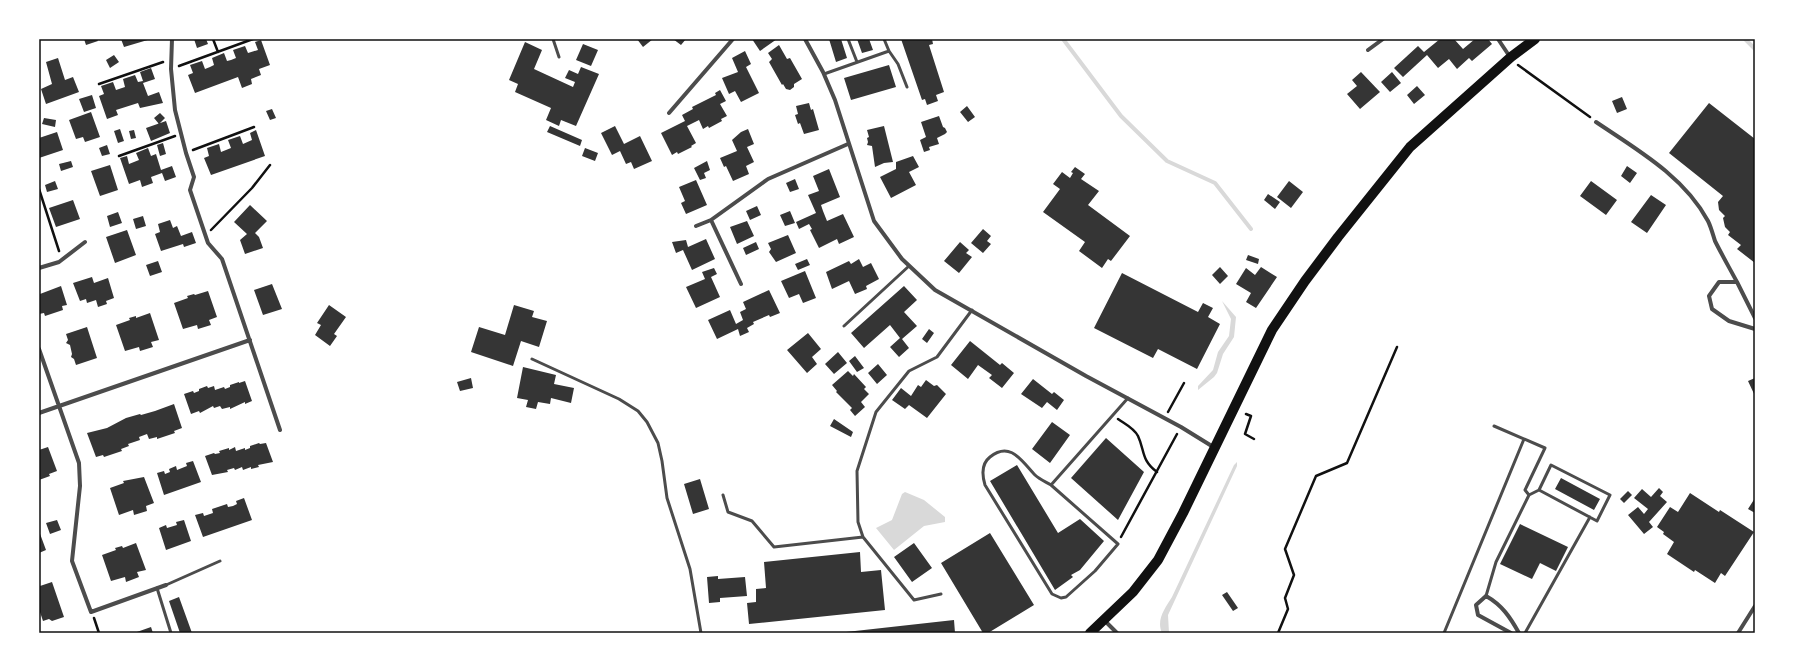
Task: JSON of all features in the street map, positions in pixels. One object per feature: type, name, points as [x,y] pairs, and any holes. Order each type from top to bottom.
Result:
[{"type":"main road","points":[[1090,633],[1105,621],[1134,592],[1158,560],[1183,513],[1272,330],[1305,281],[1410,147],[1511,58],[1535,39]]},
{"type":"street","points":[[172,39],[171,69],[175,110],[194,177],[190,190],[208,243],[222,259],[280,430]]},
{"type":"street","points":[[669,113],[733,39]]},
{"type":"street","points":[[805,39],[824,74],[835,100],[874,221],[902,259],[909,266],[935,290],[1182,427],[1215,448]]},
{"type":"street","points":[[1368,50],[1383,39]]},
{"type":"street","points":[[1498,39],[1511,58]]},
{"type":"street","points":[[1596,122],[1664,170],[1690,197],[1708,221],[1716,242],[1755,318]]},
{"type":"street","points":[[696,226],[711,220],[768,179],[848,144]]},
{"type":"street","points":[[711,220],[741,284]]},
{"type":"street","points":[[39,268],[62,259],[84,242]]},
{"type":"street","points":[[1737,282],[1719,282],[1709,296],[1712,309],[1729,321],[1755,329]]},
{"type":"street","points":[[39,413],[250,340]]},
{"type":"street","points":[[39,349],[79,462],[80,486],[72,562],[92,612],[166,585]]},
{"type":"street","points":[[1511,633],[1478,615],[1476,605],[1486,596],[1499,604],[1512,620],[1519,633]]},
{"type":"street","points":[[1738,633],[1755,606]]},
{"type":"street","points":[[1105,621],[1117,633]]},
{"type":"lane","points":[[553,39],[559,57]]},
{"type":"lane","points":[[848,39],[857,62]]},
{"type":"lane","points":[[884,39],[889,51],[898,64],[907,87]]},
{"type":"lane","points":[[824,74],[889,51]]},
{"type":"lane","points":[[844,326],[909,266]]},
{"type":"lane","points":[[941,594],[914,600],[863,537],[858,522],[857,471],[876,412],[909,371],[937,357],[972,310]]},
{"type":"lane","points":[[532,359],[619,399],[638,411],[647,422],[658,443],[667,498],[690,569],[701,633]]},
{"type":"lane","points":[[1051,485],[1128,398]]},
{"type":"lane","points":[[1494,426],[1545,448],[1525,490],[1529,495]]},
{"type":"lane","points":[[1444,633],[1524,439]]},
{"type":"lane","points":[[1008,451],[1015,453],[1036,476],[1051,485],[1118,544],[1095,572],[1066,597],[1061,598],[1052,594],[985,485],[983,470],[985,462],[995,454],[1008,451]]},
{"type":"lane","points":[[1486,596],[1496,562],[1529,495],[1539,490],[1551,465],[1610,495],[1597,521],[1539,490]]},
{"type":"lane","points":[[723,495],[728,512],[752,520],[774,547],[863,537]]},
{"type":"lane","points":[[1525,633],[1590,517]]},
{"type":"lane","points":[[166,585],[220,560]]},
{"type":"lane","points":[[157,588],[171,633]]},
{"type":"path","points":[[213,39],[218,52]]},
{"type":"path","points":[[171,69],[253,39]]},
{"type":"path","points":[[1511,58],[1596,122]]},
{"type":"path","points":[[99,84],[171,59]]},
{"type":"path","points":[[186,153],[254,127]]},
{"type":"path","points":[[119,156],[181,134]]},
{"type":"path","points":[[205,236],[252,188],[270,165]]},
{"type":"path","points":[[39,189],[62,259]]},
{"type":"path","points":[[1278,633],[1288,609],[1285,598],[1294,575],[1285,549],[1316,476],[1348,463],[1397,347]]},
{"type":"path","points":[[1165,418],[1184,383]]},
{"type":"path","points":[[1246,414],[1251,416],[1245,434],[1254,439]]},
{"type":"path","points":[[1112,416],[1132,428],[1138,436],[1145,460],[1157,472]]},
{"type":"path","points":[[1124,533],[1182,427]]},
{"type":"path","points":[[92,612],[99,633]]},
{"type":"shaded area","points":[[1222,301],[1236,317],[1234,337],[1223,354],[1217,373],[1198,390],[1198,386],[1213,370],[1218,352],[1229,336],[1231,319]]},
{"type":"shaded area","points":[[1237,462],[1237,466],[1168,615],[1169,633],[1162,633],[1160,623],[1162,614],[1172,597],[1234,465]]},
{"type":"shaded area","points":[[905,492],[924,500],[945,517],[945,522],[924,526],[894,550],[876,528],[892,520],[902,494]]},
{"type":"building","points":[[84,39],[97,39],[98,41],[86,45]]},
{"type":"building","points":[[121,39],[151,39],[124,47]]},
{"type":"building","points":[[194,39],[206,39],[208,44],[197,48]]},
{"type":"building","points":[[637,39],[653,39],[643,47]]},
{"type":"building","points":[[673,39],[686,39],[681,45]]},
{"type":"building","points":[[752,39],[777,39],[760,51]]},
{"type":"building","points":[[829,39],[841,39],[847,58],[836,62]]},
{"type":"building","points":[[857,39],[869,39],[873,50],[862,53]]},
{"type":"building","points":[[901,39],[932,39],[933,44],[929,45],[944,92],[936,95],[938,101],[927,105],[925,99],[922,100]]},
{"type":"building","points":[[1440,39],[1454,39],[1463,49],[1475,39],[1488,39],[1492,44],[1472,61],[1469,58],[1457,69],[1449,59],[1438,68],[1427,55],[1403,77],[1394,68],[1418,46],[1424,52]]},
{"type":"building","points":[[261,40],[270,65],[259,69],[261,75],[251,79],[252,84],[242,88],[238,77],[195,93],[188,75],[193,73],[190,65],[202,61],[205,69],[214,65],[212,58],[224,53],[227,61],[231,60],[236,58],[233,50],[245,46],[248,53],[258,50],[255,42]]},
{"type":"building","points":[[525,42],[542,50],[534,69],[573,87],[575,82],[565,78],[569,70],[578,74],[581,67],[599,74],[576,126],[561,120],[559,126],[546,120],[551,108],[515,92],[518,84],[509,80]]},
{"type":"building","points":[[583,44],[598,50],[591,66],[576,60]]},
{"type":"building","points":[[779,45],[787,59],[790,58],[802,79],[794,84],[794,87],[790,90],[786,89],[783,84],[782,85],[769,62],[772,59],[768,53]]},
{"type":"building","points":[[745,51],[751,64],[746,67],[759,93],[741,102],[735,91],[729,94],[722,78],[738,72],[732,58]]},
{"type":"building","points":[[114,55],[119,62],[110,68],[106,60]]},
{"type":"building","points":[[58,58],[65,80],[73,77],[79,92],[46,104],[41,89],[52,84],[46,62]]},
{"type":"building","points":[[889,65],[896,87],[851,100],[844,78]]},
{"type":"building","points":[[151,68],[155,79],[143,83],[148,96],[159,92],[163,103],[140,108],[138,103],[116,110],[118,115],[107,119],[99,96],[104,94],[101,86],[113,82],[116,90],[125,87],[123,79],[135,75],[138,82],[143,81],[140,72]]},
{"type":"building","points":[[1361,72],[1380,92],[1360,109],[1347,94],[1357,86],[1352,80]]},
{"type":"building","points":[[1392,72],[1401,83],[1390,92],[1381,82]]},
{"type":"building","points":[[1417,86],[1425,95],[1414,104],[1407,95]]},
{"type":"building","points":[[720,90],[726,101],[720,104],[727,116],[721,119],[722,121],[709,128],[708,126],[703,129],[699,120],[687,126],[696,143],[691,146],[692,147],[678,154],[677,152],[672,155],[661,133],[685,121],[682,115],[693,109],[692,107],[716,95],[715,93]]},
{"type":"building","points":[[92,95],[96,108],[84,112],[79,99]]},
{"type":"building","points":[[1622,97],[1627,109],[1617,113],[1612,101]]},
{"type":"building","points":[[809,103],[811,110],[813,109],[819,130],[804,134],[795,115],[798,114],[796,106]]},
{"type":"building","points":[[1709,103],[1755,139],[1755,263],[1737,249],[1741,245],[1728,235],[1730,232],[1725,227],[1723,218],[1725,216],[1719,210],[1718,202],[1723,196],[1669,153]]},
{"type":"building","points":[[967,106],[975,117],[968,122],[960,112]]},
{"type":"building","points":[[272,109],[276,118],[270,120],[266,111]]},
{"type":"building","points":[[91,112],[100,137],[85,142],[83,137],[76,139],[69,120]]},
{"type":"building","points":[[160,113],[165,118],[159,124],[154,118]]},
{"type":"building","points":[[939,116],[943,127],[947,132],[937,138],[939,144],[929,147],[930,150],[924,152],[920,140],[926,137],[921,122]]},
{"type":"building","points":[[44,118],[56,120],[55,127],[42,124]]},
{"type":"building","points":[[166,121],[170,133],[151,141],[146,128]]},
{"type":"building","points":[[550,126],[582,140],[580,146],[547,132]]},
{"type":"building","points":[[615,126],[624,144],[640,136],[652,161],[634,169],[631,162],[626,164],[620,151],[612,155],[601,133]]},
{"type":"building","points":[[884,126],[893,162],[884,163],[875,167],[872,146],[867,145],[867,138],[869,137],[867,130]]},
{"type":"building","points":[[120,129],[124,141],[118,143],[114,131]]},
{"type":"building","points":[[748,129],[754,144],[747,147],[754,162],[746,166],[749,174],[733,181],[726,166],[724,167],[720,158],[737,151],[732,140],[741,132]]},
{"type":"building","points":[[134,130],[136,138],[131,139],[129,131]]},
{"type":"building","points":[[256,130],[265,156],[211,175],[204,158],[209,156],[207,148],[219,144],[221,152],[231,148],[228,140],[240,136],[243,144],[252,140],[250,133]]},
{"type":"building","points":[[57,132],[63,150],[39,158],[39,138]]},
{"type":"building","points":[[163,143],[166,154],[160,156],[157,145]]},
{"type":"building","points":[[107,145],[110,154],[102,156],[99,148]]},
{"type":"building","points":[[148,148],[151,156],[156,154],[161,170],[172,166],[176,177],[165,181],[162,173],[151,177],[153,183],[142,187],[140,180],[129,184],[120,158],[127,156],[129,164],[139,160],[136,153]]},
{"type":"building","points":[[585,148],[598,153],[595,161],[582,156]]},
{"type":"building","points":[[913,156],[919,167],[909,172],[916,185],[891,198],[880,177],[896,169],[896,162]]},
{"type":"building","points":[[71,161],[73,167],[61,171],[59,164]]},
{"type":"building","points":[[707,161],[710,170],[704,173],[706,178],[700,180],[694,168]]},
{"type":"building","points":[[110,165],[118,190],[100,196],[91,171]]},
{"type":"building","points":[[1627,166],[1637,173],[1630,183],[1621,176]]},
{"type":"building","points":[[1075,167],[1085,174],[1081,179],[1099,191],[1088,205],[1130,236],[1111,261],[1108,259],[1102,268],[1079,251],[1085,242],[1043,212],[1060,189],[1053,184],[1062,172],[1070,178],[1073,173],[1071,172]]},
{"type":"building","points":[[829,169],[840,197],[821,205],[823,211],[827,221],[843,214],[854,237],[839,244],[837,239],[819,248],[810,230],[812,229],[809,224],[799,229],[796,222],[816,213],[808,195],[819,191],[813,176]]},
{"type":"building","points":[[795,179],[799,189],[790,192],[786,183]]},
{"type":"building","points":[[696,180],[707,205],[686,214],[681,203],[685,201],[679,187]]},
{"type":"building","points":[[55,181],[58,189],[47,192],[45,185]]},
{"type":"building","points":[[1289,181],[1303,192],[1291,208],[1277,197]]},
{"type":"building","points":[[1591,181],[1617,200],[1606,215],[1580,196]]},
{"type":"building","points":[[1268,194],[1280,202],[1275,209],[1264,200]]},
{"type":"building","points":[[1651,195],[1666,205],[1647,233],[1631,222]]},
{"type":"building","points":[[73,200],[80,219],[56,227],[49,208]]},
{"type":"building","points":[[250,205],[267,221],[255,233],[259,237],[263,248],[245,254],[240,240],[247,234],[234,222]]},
{"type":"building","points":[[757,206],[761,215],[750,220],[746,211]]},
{"type":"building","points":[[790,211],[795,223],[785,226],[780,215]]},
{"type":"building","points":[[118,212],[122,223],[110,227],[107,216]]},
{"type":"building","points":[[143,216],[146,226],[136,229],[133,219]]},
{"type":"building","points":[[170,220],[173,228],[177,226],[181,236],[192,232],[196,243],[184,247],[183,244],[161,251],[155,234],[160,232],[158,224]]},
{"type":"building","points":[[747,221],[754,236],[737,244],[730,227]]},
{"type":"building","points":[[983,229],[991,236],[987,241],[991,244],[983,253],[971,243]]},
{"type":"building","points":[[127,230],[136,255],[115,263],[106,237]]},
{"type":"building","points":[[788,235],[796,253],[776,262],[769,252],[771,249],[768,243]]},
{"type":"building","points":[[706,239],[715,259],[692,270],[683,250],[676,253],[672,242],[686,240],[688,247]]},
{"type":"building","points":[[756,242],[759,249],[746,255],[743,248]]},
{"type":"building","points":[[960,242],[969,250],[966,253],[972,257],[959,273],[944,261]]},
{"type":"building","points":[[1248,255],[1259,259],[1258,264],[1246,260]]},
{"type":"building","points":[[807,259],[810,265],[798,270],[795,264]]},
{"type":"building","points":[[859,259],[863,267],[871,263],[879,279],[866,286],[867,289],[855,294],[849,281],[832,289],[826,272],[849,261],[851,264]]},
{"type":"building","points":[[158,261],[162,272],[150,276],[146,265]]},
{"type":"building","points":[[1220,267],[1228,276],[1220,284],[1212,275]]},
{"type":"building","points":[[1261,267],[1277,277],[1256,308],[1246,302],[1251,293],[1236,284],[1246,268],[1255,275]]},
{"type":"building","points":[[714,268],[717,274],[711,277],[720,297],[696,308],[686,287],[705,279],[702,272]]},
{"type":"building","points":[[805,271],[816,298],[803,303],[799,294],[789,298],[781,281]]},
{"type":"building","points":[[1122,273],[1198,312],[1203,303],[1213,308],[1208,317],[1220,324],[1197,369],[1158,349],[1153,358],[1094,328]]},
{"type":"building","points":[[92,277],[94,283],[108,278],[114,298],[106,301],[107,304],[98,307],[96,300],[87,303],[86,299],[80,301],[73,283]]},
{"type":"building","points":[[272,284],[282,309],[263,315],[254,290]]},
{"type":"building","points":[[61,286],[67,305],[62,306],[63,310],[45,316],[44,313],[39,314],[39,291],[40,294]]},
{"type":"building","points":[[904,286],[917,300],[904,312],[917,326],[902,339],[909,348],[899,357],[890,347],[900,338],[890,325],[864,348],[851,333]]},
{"type":"building","points":[[769,290],[780,313],[770,317],[769,315],[753,322],[754,324],[747,328],[749,332],[740,336],[738,329],[717,339],[708,320],[730,310],[736,324],[743,320],[740,312],[746,309],[743,302]]},
{"type":"building","points":[[208,291],[217,317],[209,320],[211,325],[198,329],[197,325],[183,329],[174,303],[188,298],[187,296]]},
{"type":"building","points":[[329,305],[346,317],[334,334],[337,336],[330,346],[315,335],[321,325],[317,323]]},
{"type":"building","points":[[514,305],[534,311],[532,317],[547,321],[539,347],[521,341],[513,366],[471,352],[479,327],[505,335]]},
{"type":"building","points":[[150,313],[159,340],[151,342],[153,347],[140,351],[139,347],[125,351],[116,325],[130,320],[129,318],[136,316],[136,318]]},
{"type":"building","points":[[87,327],[97,358],[76,365],[74,359],[71,357],[72,354],[70,345],[66,343],[68,340],[66,334]]},
{"type":"building","points":[[929,329],[934,333],[927,343],[922,339]]},
{"type":"building","points":[[808,333],[821,349],[812,357],[817,364],[807,373],[787,350]]},
{"type":"building","points":[[970,341],[1000,365],[1002,363],[1014,373],[1002,388],[989,378],[992,375],[978,365],[968,379],[951,365]]},
{"type":"building","points":[[838,352],[847,363],[834,374],[825,364]]},
{"type":"building","points":[[855,356],[864,368],[857,372],[849,361]]},
{"type":"building","points":[[878,364],[887,375],[877,384],[868,373]]},
{"type":"building","points":[[523,367],[556,375],[554,384],[574,388],[571,403],[551,398],[550,404],[538,402],[536,409],[526,407],[528,400],[517,398]]},
{"type":"building","points":[[848,371],[853,376],[854,374],[866,387],[864,389],[869,394],[861,402],[865,407],[855,416],[850,410],[852,408],[836,392],[837,391],[832,385]]},
{"type":"building","points":[[471,378],[473,388],[460,391],[457,382]]},
{"type":"building","points":[[1755,378],[1755,396],[1748,381]]},
{"type":"building","points":[[1033,379],[1052,394],[1054,392],[1064,400],[1057,410],[1047,402],[1042,408],[1021,394]]},
{"type":"building","points":[[926,380],[934,386],[937,385],[946,394],[927,418],[909,405],[905,409],[892,400],[901,388],[911,396],[918,385],[921,387]]},
{"type":"building","points":[[245,381],[252,401],[245,404],[245,402],[230,409],[230,407],[222,409],[220,406],[214,408],[213,406],[200,413],[199,411],[191,414],[184,394],[193,391],[194,393],[207,386],[208,388],[214,386],[215,390],[224,387],[225,389],[230,387],[230,385]]},
{"type":"building","points":[[174,404],[182,428],[174,431],[175,433],[157,439],[157,437],[149,439],[147,434],[139,437],[140,440],[128,444],[129,446],[121,449],[122,451],[104,457],[103,455],[96,457],[87,433],[107,428],[126,418],[155,411]]},
{"type":"building","points":[[834,419],[853,432],[851,437],[830,426]]},
{"type":"building","points":[[1052,422],[1070,435],[1050,463],[1032,449]]},
{"type":"building","points":[[1106,438],[1144,472],[1118,520],[1071,478]]},
{"type":"building","points":[[259,443],[266,443],[273,462],[258,465],[259,467],[251,469],[251,467],[243,470],[242,467],[235,470],[234,468],[227,470],[228,472],[212,475],[205,456],[220,453],[219,451],[229,448],[229,450],[235,447],[236,451],[245,448],[245,450],[250,448],[250,446]]},
{"type":"building","points":[[48,447],[57,471],[49,474],[50,476],[39,480],[39,450]]},
{"type":"building","points":[[193,461],[201,482],[164,495],[157,473],[164,471],[165,474],[170,472],[169,469],[176,466],[177,470],[187,466],[186,463]]},
{"type":"building","points":[[1017,465],[1058,533],[1080,519],[1104,541],[1080,570],[1071,575],[1073,577],[1055,590],[990,481]]},
{"type":"building","points":[[144,477],[154,503],[146,506],[147,511],[134,515],[133,510],[119,515],[110,488],[124,483],[123,481]]},
{"type":"building","points":[[1561,478],[1600,499],[1594,510],[1555,489]]},
{"type":"building","points":[[700,479],[709,509],[693,514],[684,484]]},
{"type":"building","points":[[1659,488],[1663,492],[1660,496],[1667,502],[1649,522],[1653,527],[1644,534],[1628,515],[1638,507],[1644,514],[1648,509],[1634,498],[1642,489],[1651,497]]},
{"type":"building","points":[[1628,491],[1632,495],[1624,503],[1620,499]]},
{"type":"building","points":[[1690,493],[1754,532],[1725,576],[1721,573],[1715,583],[1695,570],[1694,572],[1667,554],[1674,542],[1663,534],[1664,532],[1657,527],[1670,507],[1678,512]]},
{"type":"building","points":[[244,498],[252,520],[203,537],[195,515],[203,513],[204,516],[213,513],[212,509],[227,504],[228,507],[233,506],[237,504],[236,501]]},
{"type":"building","points":[[1755,498],[1755,513],[1748,509]]},
{"type":"building","points":[[57,520],[61,530],[50,534],[46,523]]},
{"type":"building","points":[[184,520],[191,541],[166,550],[159,528],[166,525],[167,528],[177,525],[176,522]]},
{"type":"building","points":[[1520,524],[1568,547],[1556,571],[1540,563],[1532,579],[1500,564]]},
{"type":"building","points":[[39,531],[46,550],[39,553]]},
{"type":"building","points":[[990,533],[1034,605],[988,633],[983,633],[941,563]]},
{"type":"building","points":[[136,543],[146,570],[137,572],[139,577],[126,582],[125,577],[111,581],[102,555],[116,550],[115,548],[122,546],[123,548]]},
{"type":"building","points":[[914,543],[932,568],[912,582],[894,557]]},
{"type":"building","points":[[860,552],[861,572],[881,570],[885,610],[749,624],[747,603],[756,602],[756,589],[766,588],[764,562]]},
{"type":"building","points":[[718,576],[718,579],[745,577],[747,596],[720,598],[720,602],[709,603],[707,577]]},
{"type":"building","points":[[52,582],[64,617],[52,621],[49,619],[43,621],[39,609],[39,589],[40,586]]},
{"type":"building","points":[[1227,592],[1238,608],[1233,611],[1222,595]]},
{"type":"building","points":[[179,597],[192,633],[180,633],[169,601]]},
{"type":"building","points":[[954,620],[955,633],[846,633],[846,632]]},
{"type":"building","points":[[151,627],[153,633],[134,633]]},
{"type":"waterway","points":[[1063,39],[1121,116],[1167,161],[1215,183],[1251,229]]},
{"type":"waterway","points":[[1745,39],[1755,49]]}]
